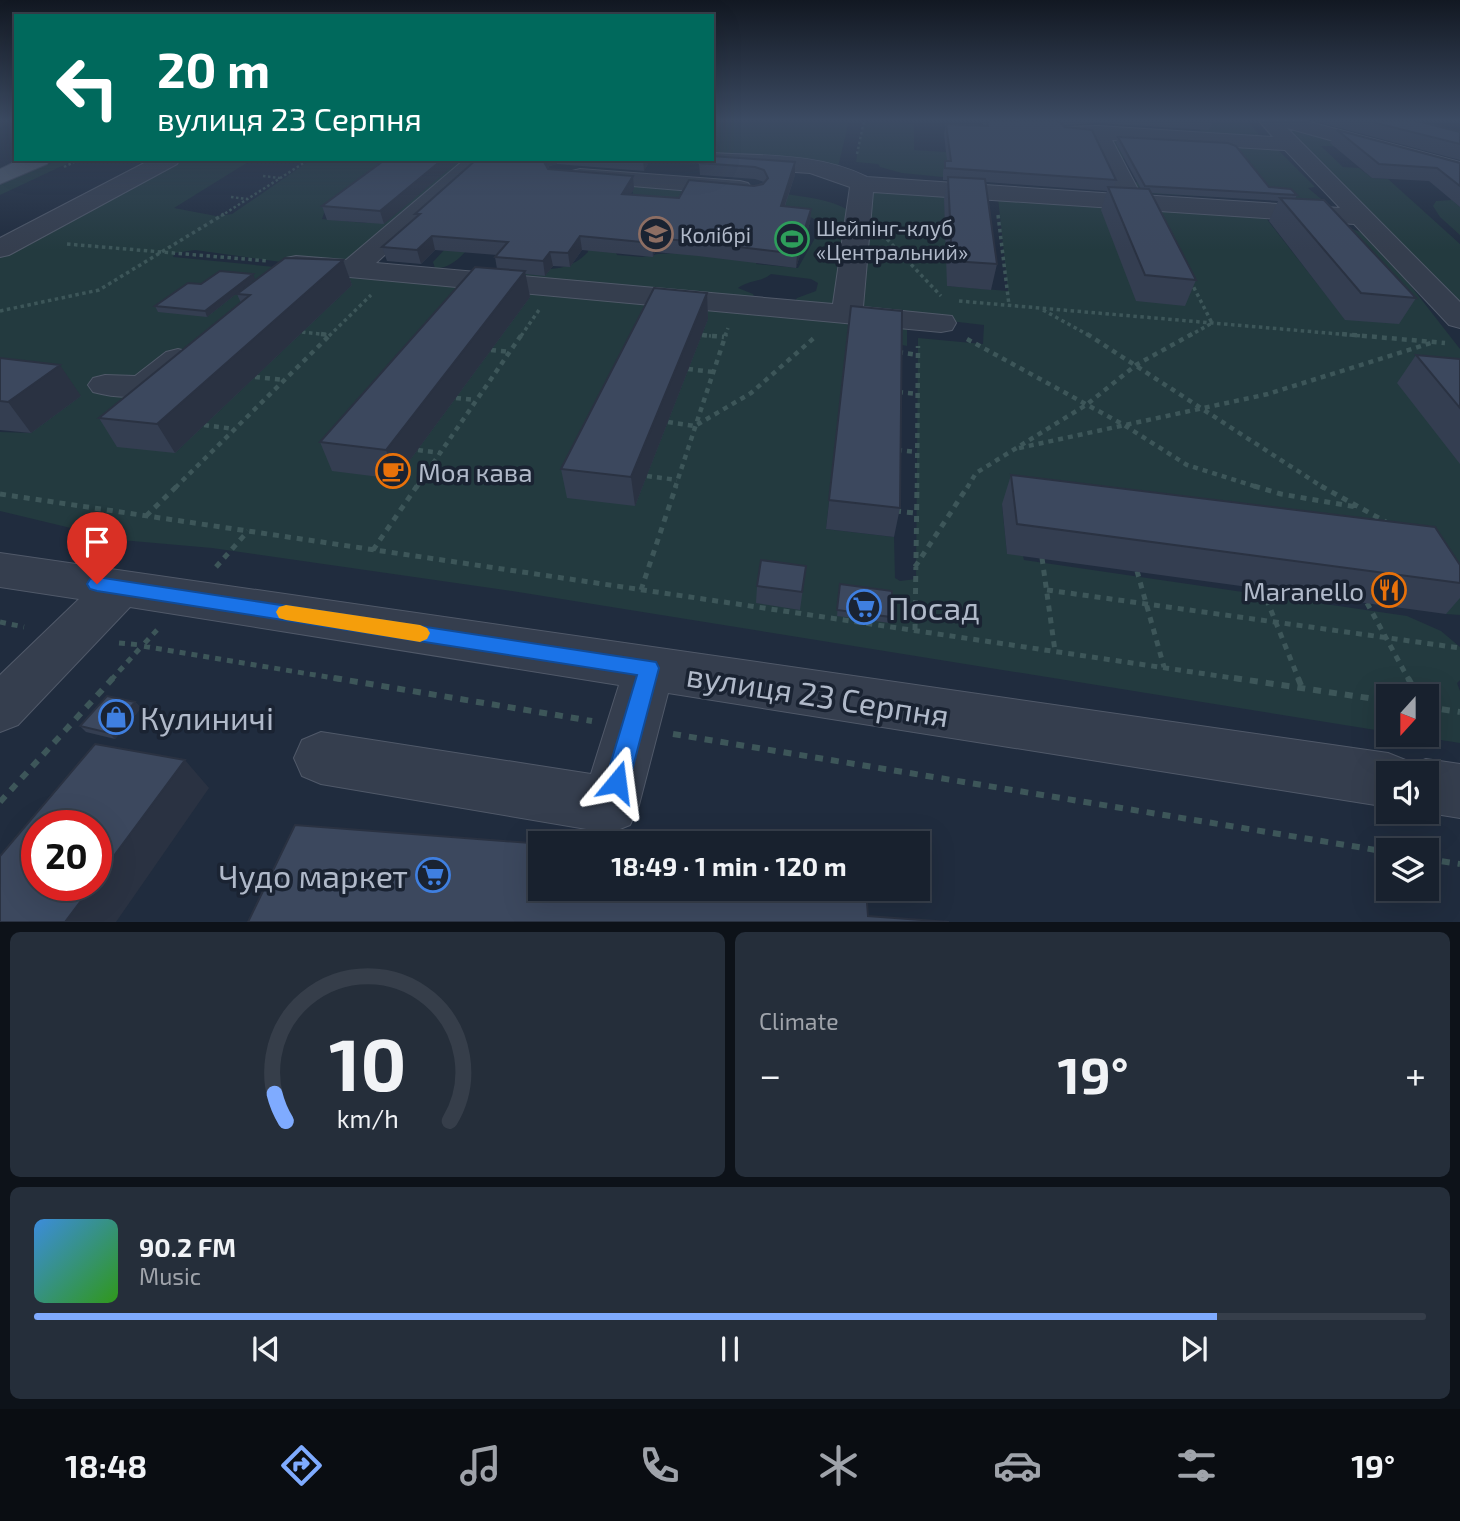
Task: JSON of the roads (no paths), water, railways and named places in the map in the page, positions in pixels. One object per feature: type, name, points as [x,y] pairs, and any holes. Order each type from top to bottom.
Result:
[{"type":"main road","points":[[0,177],[28,164]]},
{"type":"street","points":[[9,244],[160,164]]},
{"type":"street","points":[[354,268],[472,164]]},
{"type":"street","points":[[667,183],[680,164]]},
{"type":"street","points":[[771,164],[821,168],[859,186],[1361,217]]},
{"type":"street","points":[[1114,164],[1133,202]]},
{"type":"street","points":[[1315,164],[1361,217],[1460,319]]},
{"type":"street","points":[[1437,164],[1460,169]]},
{"type":"street","points":[[558,174],[764,190]]},
{"type":"street","points":[[833,196],[859,186]]},
{"type":"street","points":[[847,314],[859,186]]},
{"type":"street","points":[[286,272],[354,268],[847,314],[937,311]]},
{"type":"street","points":[[105,385],[143,387],[204,338]]},
{"type":"street","name":"вулиця 23 Серпня","points":[[0,570],[1376,778]]},
{"type":"street","points":[[0,709],[121,587]]},
{"type":"street","points":[[321,758],[610,805],[649,668]]},
{"type":"street","points":[[1439,788],[1460,791]]},
{"type":"place","name":"Колібрі","points":[[656,234]]},
{"type":"place","name":"Шейпінг-клуб «Центральний»","points":[[792,239]]},
{"type":"place","name":"Моя кава","points":[[393,471]]},
{"type":"place","name":"Maranello","points":[[1389,590]]},
{"type":"place","name":"Посад","points":[[864,607]]},
{"type":"place","name":"Кулиничі","points":[[116,717]]},
{"type":"place","name":"Чудо маркет","points":[[433,875]]}]
